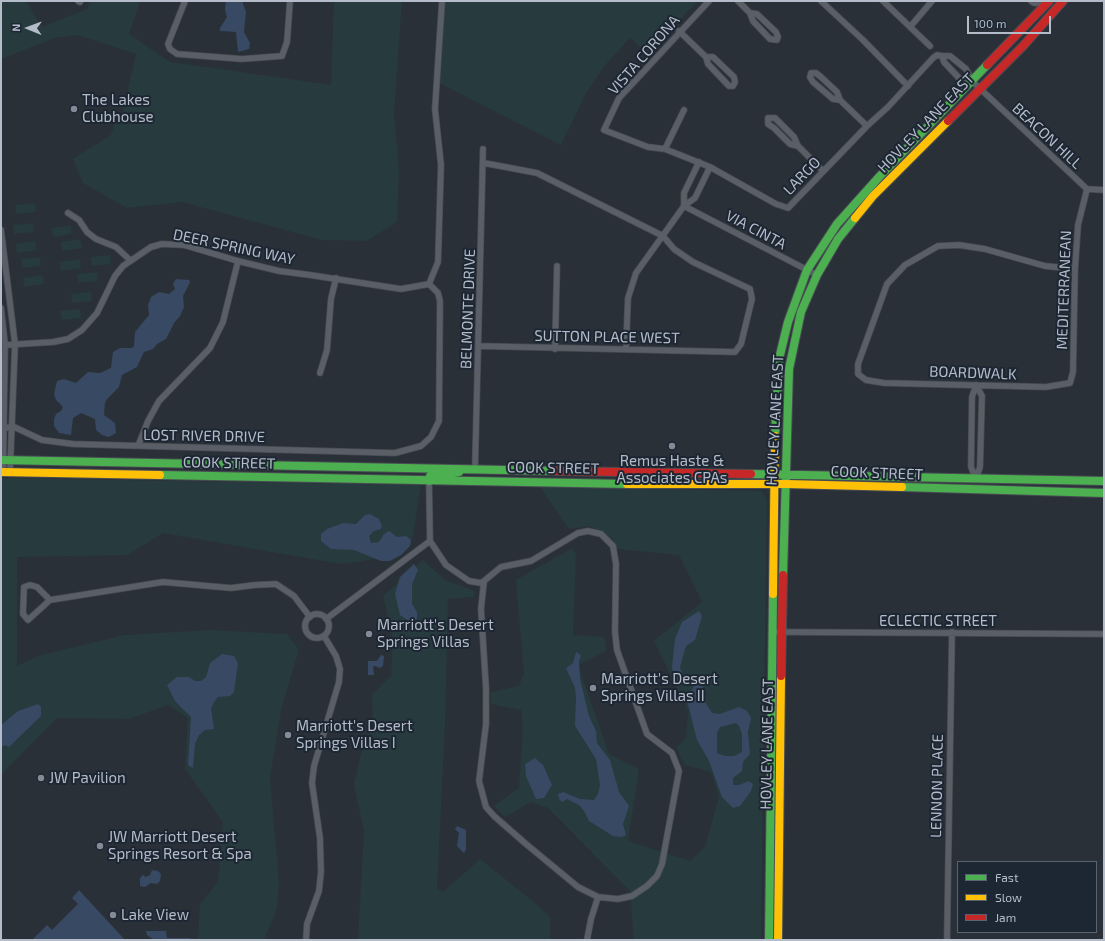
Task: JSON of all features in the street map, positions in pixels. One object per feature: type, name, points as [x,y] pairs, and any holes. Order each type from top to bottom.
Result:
[{"type":"main road","name":"HOVLEY LANE EAST","points":[[778,940],[782,632],[789,369],[801,312],[817,275],[838,239],[873,196],[1023,46],[1063,1]]},
{"type":"main road","name":"HOVLEY LANE EAST","points":[[769,940],[775,411],[779,359],[788,322],[807,270],[824,242],[852,206],[973,82],[1048,2]]},
{"type":"main road","name":"COOK STREET","points":[[5,460],[1104,481]]},
{"type":"main road","points":[[429,481],[430,476],[475,469]]},
{"type":"main road","name":"COOK STREET","points":[[5,472],[429,481],[474,480],[786,484],[943,490],[1104,493]]},
{"type":"main road","points":[[567,482],[590,479],[642,478],[648,472]]},
{"type":"main road","points":[[943,490],[976,479]]},
{"type":"main road","points":[[772,666],[778,695],[781,698]]},
{"type":"main road","points":[[771,789],[775,824],[780,829]]},
{"type":"street","points":[[185,1],[168,44],[170,49],[177,54],[242,59],[282,56],[287,42],[290,1]]},
{"type":"street","points":[[429,284],[438,262],[441,165],[435,109],[442,1]]},
{"type":"street","name":"VISTA CORONA","points":[[604,130],[619,98],[679,31],[709,1]]},
{"type":"street","points":[[738,1],[750,13],[753,21],[770,39],[777,40],[778,35],[776,32],[757,14],[750,13]]},
{"type":"street","points":[[821,1],[863,40],[908,86]]},
{"type":"street","points":[[883,1],[930,46]]},
{"type":"street","points":[[910,27],[932,1]]},
{"type":"street","points":[[1031,1],[1034,3],[1048,2],[1055,10]]},
{"type":"street","points":[[679,31],[706,57],[708,64],[730,86],[733,86],[735,82],[734,77],[712,58],[706,57]]},
{"type":"street","name":"LARGO","points":[[604,130],[648,147],[665,149],[699,162],[776,204],[788,208],[867,126],[888,107],[933,58],[938,55],[942,56]]},
{"type":"street","points":[[973,82],[959,78],[944,62],[942,56],[950,56],[966,69],[973,82],[979,89]]},
{"type":"street","points":[[840,100],[833,99],[813,82],[810,77],[811,73],[816,73],[837,92],[840,100],[867,126]]},
{"type":"street","name":"BEACON HILL","points":[[979,89],[1087,189],[1104,190]]},
{"type":"street","points":[[665,149],[684,110]]},
{"type":"street","points":[[798,146],[790,144],[768,124],[768,118],[775,118],[794,137],[798,146],[823,171]]},
{"type":"street","name":"BELMONTE DRIVE","points":[[475,469],[484,163],[483,149]]},
{"type":"street","points":[[684,206],[684,193],[699,162]]},
{"type":"street","points":[[484,163],[537,173],[663,236]]},
{"type":"street","points":[[626,349],[628,298],[636,273],[684,206],[695,198],[710,167]]},
{"type":"street","name":"MEDITERRANEAN","points":[[1061,386],[1070,383],[1073,372],[1075,269],[1078,225],[1087,189]]},
{"type":"street","name":"VIA CINTA","points":[[684,206],[817,275]]},
{"type":"street","points":[[68,213],[79,220],[87,232],[96,239],[116,247],[130,260]]},
{"type":"street","points":[[1,230],[15,344],[12,426],[5,460]]},
{"type":"street","name":"SUTTON PLACE WEST","points":[[479,346],[555,349],[735,352],[741,344],[752,299],[750,289],[693,262],[674,249],[663,236]]},
{"type":"street","name":"DEER SPRING WAY","points":[[5,345],[54,342],[68,339],[82,330],[97,313],[115,276],[130,260],[151,247],[172,244],[184,245],[279,271],[336,278],[401,289],[429,284]]},
{"type":"street","name":"BOARDWALK","points":[[1061,386],[1046,387],[884,383],[866,380],[858,374],[858,364],[887,284],[905,265],[938,246],[959,245],[985,249],[1045,266],[1075,269]]},
{"type":"street","points":[[138,446],[148,421],[159,401],[210,348],[222,322],[238,261]]},
{"type":"street","points":[[555,349],[557,266]]},
{"type":"street","points":[[320,373],[327,350],[331,299],[336,278]]},
{"type":"street","name":"LOST RIVER DRIVE","points":[[12,426],[42,440],[73,444],[395,453],[410,450],[421,446],[431,438],[439,421],[440,301],[438,293],[429,284]]},
{"type":"street","points":[[1,308],[5,345],[2,429],[5,472]]},
{"type":"street","points":[[976,385],[972,397],[971,467],[976,479]]},
{"type":"street","points":[[976,385],[982,398],[980,467],[976,479]]},
{"type":"street","points":[[2,429],[12,426]]},
{"type":"street","points":[[429,481],[430,541],[446,565],[469,580],[481,583],[501,567],[531,561],[578,533],[588,531],[601,534],[613,546],[616,564],[615,632],[618,650],[647,734],[672,753],[679,771],[662,864],[657,876],[647,886],[632,896],[618,899],[598,897],[578,887],[526,844],[486,807],[479,781],[486,724],[486,681],[481,608],[484,581]]},
{"type":"street","points":[[326,620],[430,541]]},
{"type":"street","points":[[50,600],[37,587],[30,585],[24,587],[23,614],[28,620],[50,600],[163,582],[231,588],[276,584],[294,596],[310,617]]},
{"type":"street","points":[[317,615],[326,620],[328,630],[324,636],[318,638],[308,634],[306,627],[310,617],[317,615]]},
{"type":"street","name":"ECLECTIC STREET","points":[[772,632],[1104,634]]},
{"type":"street","name":"LENNON PLACE","points":[[947,940],[952,632]]},
{"type":"street","points":[[306,940],[308,924],[319,891],[321,872],[320,838],[312,783],[314,766],[340,682],[340,668],[336,656],[324,636]]},
{"type":"street","points":[[587,940],[591,919],[598,897]]},
{"type":"green space","points":[[1,1],[26,1],[42,27],[87,9],[90,1],[140,1],[129,34],[170,62],[331,85],[334,1],[402,1],[394,115],[399,169],[397,222],[367,241],[322,240],[182,202],[127,208],[83,183],[73,159],[111,135],[115,123],[122,116],[136,54],[78,35],[55,38],[1,59]]},
{"type":"green space","points":[[445,1],[698,1],[647,53],[630,38],[606,64],[586,93],[561,145],[439,83]]},
{"type":"green space","points":[[35,203],[36,212],[16,214],[15,205]]},
{"type":"green space","points":[[33,223],[34,232],[14,234],[13,225]]},
{"type":"green space","points":[[71,225],[72,234],[53,237],[51,228]]},
{"type":"green space","points":[[80,239],[82,248],[62,251],[61,242]]},
{"type":"green space","points":[[35,241],[36,250],[17,253],[16,244]]},
{"type":"green space","points":[[110,255],[111,264],[92,266],[91,257]]},
{"type":"green space","points":[[40,257],[41,266],[22,268],[21,259]]},
{"type":"green space","points":[[80,259],[81,268],[61,271],[60,262]]},
{"type":"green space","points":[[97,272],[98,281],[79,283],[77,274]]},
{"type":"green space","points":[[43,275],[44,284],[24,287],[23,278]]},
{"type":"green space","points":[[91,292],[92,301],[72,303],[71,294]]},
{"type":"green space","points":[[80,309],[81,318],[62,320],[60,311]]},
{"type":"green space","points":[[1,478],[421,485],[412,540],[395,556],[341,564],[163,533],[128,555],[17,557],[17,666],[38,656],[124,635],[210,630],[287,634],[299,650],[282,706],[270,778],[279,882],[277,909],[264,940],[158,940],[159,938],[198,938],[200,904],[218,882],[223,822],[185,769],[188,718],[168,705],[129,719],[57,718],[1,775]]},
{"type":"green space","points":[[540,487],[762,491],[767,500],[761,940],[634,940],[630,891],[548,808],[531,802],[505,817],[494,806],[519,788],[523,727],[521,710],[491,704],[491,692],[519,686],[524,673],[516,580],[571,549],[576,554],[573,635],[604,637],[606,651],[578,665],[609,754],[639,769],[628,841],[690,861],[705,847],[719,797],[711,772],[685,765],[676,748],[686,738],[688,711],[654,641],[702,602],[679,555],[617,549],[612,538],[590,526],[569,529]]},
{"type":"green space","points":[[423,560],[445,580],[475,591],[474,597],[448,599],[445,724],[437,890],[444,891],[480,859],[534,902],[550,917],[550,940],[358,940],[364,831],[354,784],[364,742],[373,727],[372,695],[391,676],[393,639],[383,596]]},
{"type":"water","points":[[226,1],[242,1],[246,12],[244,32],[250,43],[249,49],[238,52],[236,32],[220,31],[220,28],[227,17],[225,10]]},
{"type":"water","points":[[176,279],[189,280],[190,282],[183,296],[184,307],[180,316],[174,323],[166,339],[157,344],[153,349],[144,352],[137,367],[122,375],[119,387],[105,403],[104,415],[115,423],[116,433],[109,437],[102,435],[96,430],[95,419],[81,413],[73,418],[71,435],[59,433],[54,426],[54,419],[56,414],[61,411],[63,407],[56,400],[54,394],[57,381],[64,379],[76,383],[88,372],[100,373],[111,368],[113,352],[120,348],[132,348],[134,346],[135,332],[149,315],[148,305],[151,297],[159,292],[169,294],[175,289],[173,284]]},
{"type":"water","points":[[370,514],[379,519],[382,526],[381,529],[374,531],[369,536],[371,543],[379,542],[384,534],[389,531],[397,537],[406,536],[411,540],[410,546],[401,555],[390,561],[381,561],[354,550],[331,549],[321,541],[321,534],[327,529],[343,523],[356,524],[365,515]]},
{"type":"water","points":[[414,564],[418,570],[412,584],[412,604],[417,612],[417,619],[410,622],[400,615],[395,594],[400,577]]},
{"type":"water","points":[[699,611],[702,616],[695,640],[686,646],[680,667],[682,674],[687,677],[701,676],[705,702],[712,713],[720,714],[739,707],[747,711],[751,718],[748,732],[750,754],[743,762],[742,771],[733,778],[733,785],[739,785],[749,781],[753,784],[751,791],[740,806],[733,808],[722,797],[709,761],[697,740],[686,696],[692,690],[695,683],[687,681],[676,683],[674,680],[672,667],[675,639],[682,622]],"holes":[[[736,723],[742,734],[742,752],[734,756],[725,756],[717,753],[717,733],[720,727]]]},
{"type":"water","points":[[576,652],[581,655],[579,661],[580,679],[589,716],[596,731],[597,743],[610,760],[619,792],[629,806],[623,824],[626,835],[622,837],[613,836],[589,821],[579,805],[567,799],[562,802],[559,799],[558,794],[563,792],[580,799],[594,800],[598,794],[600,785],[596,759],[575,726],[575,688],[566,668],[573,663]]},
{"type":"water","points":[[222,654],[234,656],[238,663],[234,692],[230,696],[218,697],[214,702],[211,708],[214,729],[205,730],[199,735],[195,744],[193,768],[188,765],[191,717],[175,701],[167,685],[177,677],[189,677],[195,681],[201,681],[206,677],[210,663]]},
{"type":"water","points":[[381,655],[384,656],[383,666],[380,668],[375,666],[373,667],[374,675],[368,675],[368,661],[377,661]]},
{"type":"water","points":[[38,704],[41,707],[41,716],[9,747],[5,745],[1,747],[1,725],[18,711]]},
{"type":"water","points":[[535,758],[543,765],[552,785],[544,798],[536,799],[526,776],[525,764]]},
{"type":"water","points":[[457,826],[466,830],[466,849],[464,853],[457,846],[459,833],[455,829]]},
{"type":"water","points":[[152,870],[158,871],[161,874],[160,881],[157,884],[151,883],[145,887],[140,886],[140,878],[143,875],[146,877],[150,875]]},
{"type":"water","points":[[79,890],[125,940],[32,940],[47,925],[52,930],[78,904],[72,898]]},
{"type":"water","points":[[146,931],[166,931],[167,938],[191,938],[190,940],[154,940],[147,935]]},
{"type":"traffic: fast","points":[[775,436],[779,359],[788,322],[807,270],[837,224],[880,176],[987,65]]},
{"type":"traffic: fast","points":[[783,575],[789,369],[801,312],[817,275],[838,239],[855,218]]},
{"type":"traffic: fast","points":[[1,460],[555,471]]},
{"type":"traffic: fast","points":[[429,481],[430,476],[459,472]]},
{"type":"traffic: fast","points":[[751,474],[1104,481]]},
{"type":"traffic: fast","points":[[160,475],[627,484]]},
{"type":"traffic: fast","points":[[902,487],[1104,493]]},
{"type":"traffic: fast","points":[[769,940],[773,594]]},
{"type":"traffic: slow","points":[[855,218],[873,196],[948,121]]},
{"type":"traffic: slow","points":[[773,594],[775,436]]},
{"type":"traffic: slow","points":[[1,472],[160,475]]},
{"type":"traffic: slow","points":[[627,484],[786,484],[902,487]]},
{"type":"traffic: slow","points":[[778,940],[781,676]]},
{"type":"traffic: jam","points":[[987,65],[1049,1]]},
{"type":"traffic: jam","points":[[948,121],[1023,46],[1063,1]]},
{"type":"traffic: jam","points":[[555,471],[751,474]]},
{"type":"traffic: jam","points":[[781,676],[783,575]]},
{"type":"place","name":"The Lakes Clubhouse","points":[[74,109]]},
{"type":"place","name":"Remus Haste & Associates CPAs","points":[[672,446]]},
{"type":"place","name":"Marriott's Desert Springs Villas","points":[[369,634]]},
{"type":"place","name":"Marriott's Desert Springs Villas II","points":[[593,688]]},
{"type":"place","name":"Marriott's Desert Springs Villas I","points":[[288,735]]},
{"type":"place","name":"JW Pavilion","points":[[41,778]]},
{"type":"place","name":"JW Marriott Desert Springs Resort & Spa","points":[[100,846]]},
{"type":"place","name":"Lake View","points":[[113,915]]}]
